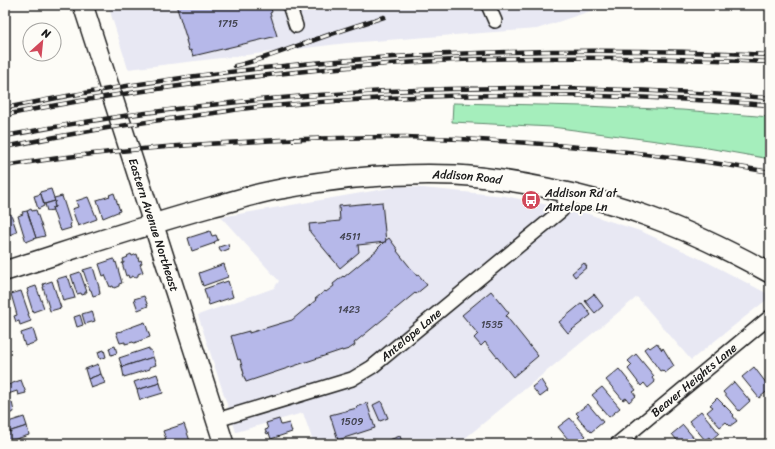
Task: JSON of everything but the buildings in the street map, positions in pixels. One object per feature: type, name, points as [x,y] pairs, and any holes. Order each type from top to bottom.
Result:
[{"type":"street","name":"Eastern Avenue Northeast","points":[[82,5],[224,444]]},
{"type":"street","points":[[289,5],[296,26]]},
{"type":"street","points":[[488,5],[495,21]]},
{"type":"street","name":"Addison Road","points":[[5,271],[153,223],[278,189],[317,182],[383,176],[456,175],[517,182],[567,192],[623,208],[648,216],[716,245],[770,273]]},
{"type":"street","name":"Antelope Lane","points":[[217,420],[352,379],[372,368],[562,210],[567,192]]},
{"type":"street","name":"Beaver Heights Lane","points":[[617,444],[770,317]]},
{"type":"shaded area","points":[[108,5],[608,5],[537,29],[347,43],[128,69]]},
{"type":"shaded area","points":[[402,186],[505,196],[582,212],[643,232],[709,263],[770,295],[770,297],[691,360],[637,297],[458,444],[314,444],[303,413],[236,432],[198,315],[274,288],[279,281],[221,217]]},
{"type":"green space","points":[[453,103],[682,110],[770,117],[770,159],[702,147],[552,127],[452,122]]},
{"type":"railway","points":[[235,66],[265,58],[384,17]]},
{"type":"railway","points":[[5,108],[99,90],[195,76],[290,65],[386,58],[482,53],[578,51],[770,55]]},
{"type":"railway","points":[[5,115],[171,87],[265,75],[382,64],[460,60],[567,58],[654,58],[770,62]]},
{"type":"railway","points":[[5,136],[100,119],[195,107],[291,97],[386,91],[482,88],[578,89],[674,92],[770,98]]},
{"type":"railway","points":[[5,147],[106,128],[248,108],[334,101],[521,95],[646,98],[770,105]]},
{"type":"railway","points":[[5,166],[94,154],[184,146],[304,139],[405,137],[543,144],[634,152],[770,172]]},
{"type":"place","name":"Addison Rd at Antelope Ln","points":[[531,200]]}]
